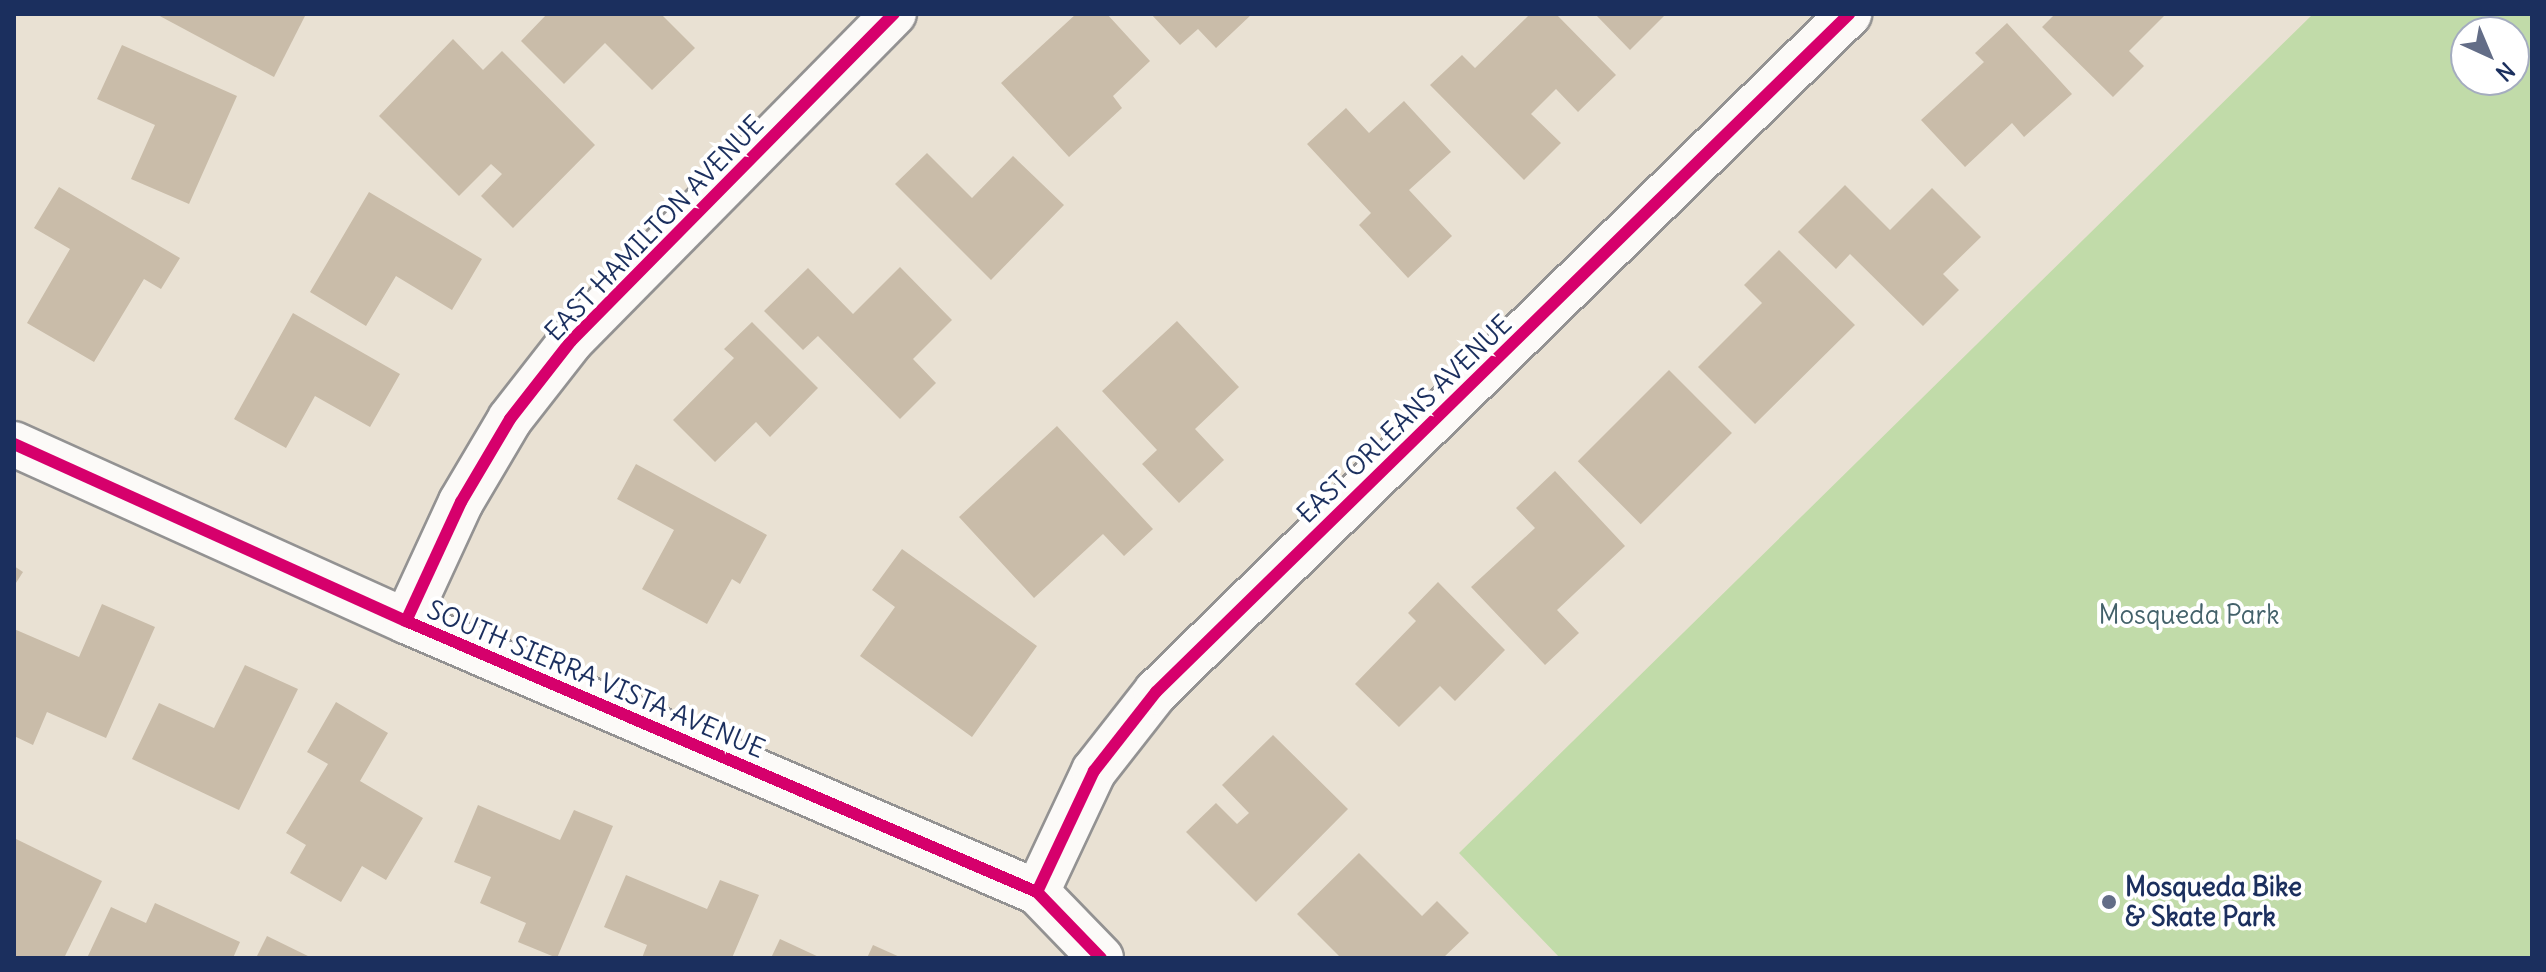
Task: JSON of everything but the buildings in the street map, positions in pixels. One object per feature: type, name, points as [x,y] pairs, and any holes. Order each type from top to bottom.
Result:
[{"type":"street","name":"EAST HAMILTON AVENUE","points":[[406,621],[461,502],[510,419],[571,341],[894,14]]},
{"type":"street","name":"EAST ORLEANS AVENUE","points":[[1037,892],[1094,771],[1156,692],[1849,14]]},
{"type":"street","name":"SOUTH SIERRA VISTA AVENUE","points":[[14,444],[406,621],[1037,892],[1101,958]]},
{"type":"green space","name":"Mosqueda Park","points":[[2313,14],[2532,14],[2532,958],[1560,958],[1459,853]]},
{"type":"cycle path","points":[[406,621],[461,502],[510,419],[571,341],[894,14]]},
{"type":"cycle path","points":[[1037,892],[1094,771],[1156,692],[1849,14]]},
{"type":"cycle path","points":[[14,444],[406,621],[1037,892],[1101,958]]},
{"type":"place","name":"Mosqueda Bike & Skate Park","points":[[2109,902]]}]
